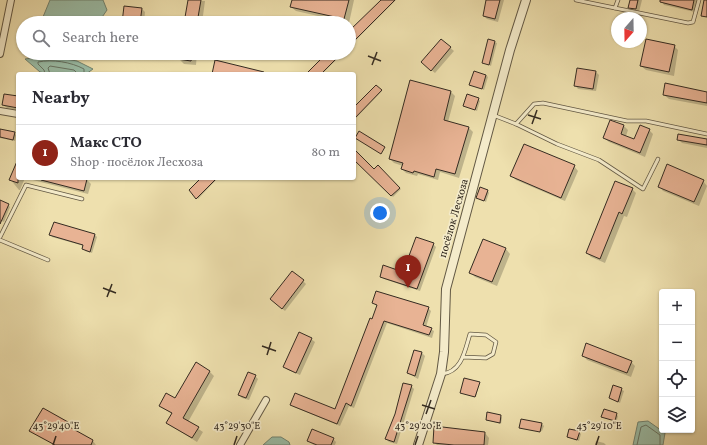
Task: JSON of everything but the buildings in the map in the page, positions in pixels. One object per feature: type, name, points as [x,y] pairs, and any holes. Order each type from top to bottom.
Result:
[{"type":"street","points":[[0,54],[11,0]]},
{"type":"street","name":"посёлок Лесхоза","points":[[418,445],[440,374],[444,352],[446,289],[510,50],[526,0]]},
{"type":"street","points":[[0,111],[16,114]]},
{"type":"street","points":[[240,445],[266,400]]},
{"type":"lane","points":[[576,0],[688,23],[693,22],[699,0]]},
{"type":"lane","points":[[616,8],[618,0]]},
{"type":"lane","points":[[516,124],[534,104],[543,102],[627,121],[646,121],[707,134]]},
{"type":"lane","points":[[493,115],[516,124],[557,144],[599,160],[643,189],[658,159]]},
{"type":"lane","points":[[48,260],[0,239],[26,185],[82,199]]},
{"type":"lane","points":[[440,374],[449,373],[462,360],[470,334],[486,335],[496,342],[493,354],[486,358],[463,357]]},
{"type":"water","points":[[50,0],[103,0],[107,10],[103,16],[43,16]]},
{"type":"water","points":[[26,60],[71,60],[77,61],[93,69],[89,72],[40,72]]},
{"type":"water","points":[[648,421],[659,429],[659,433],[665,433],[663,445],[633,445],[638,422]]},
{"type":"water","points":[[272,437],[281,437],[289,442],[290,445],[263,445]]},
{"type":"place","name":"Макс СТО","points":[[408,288]]}]
